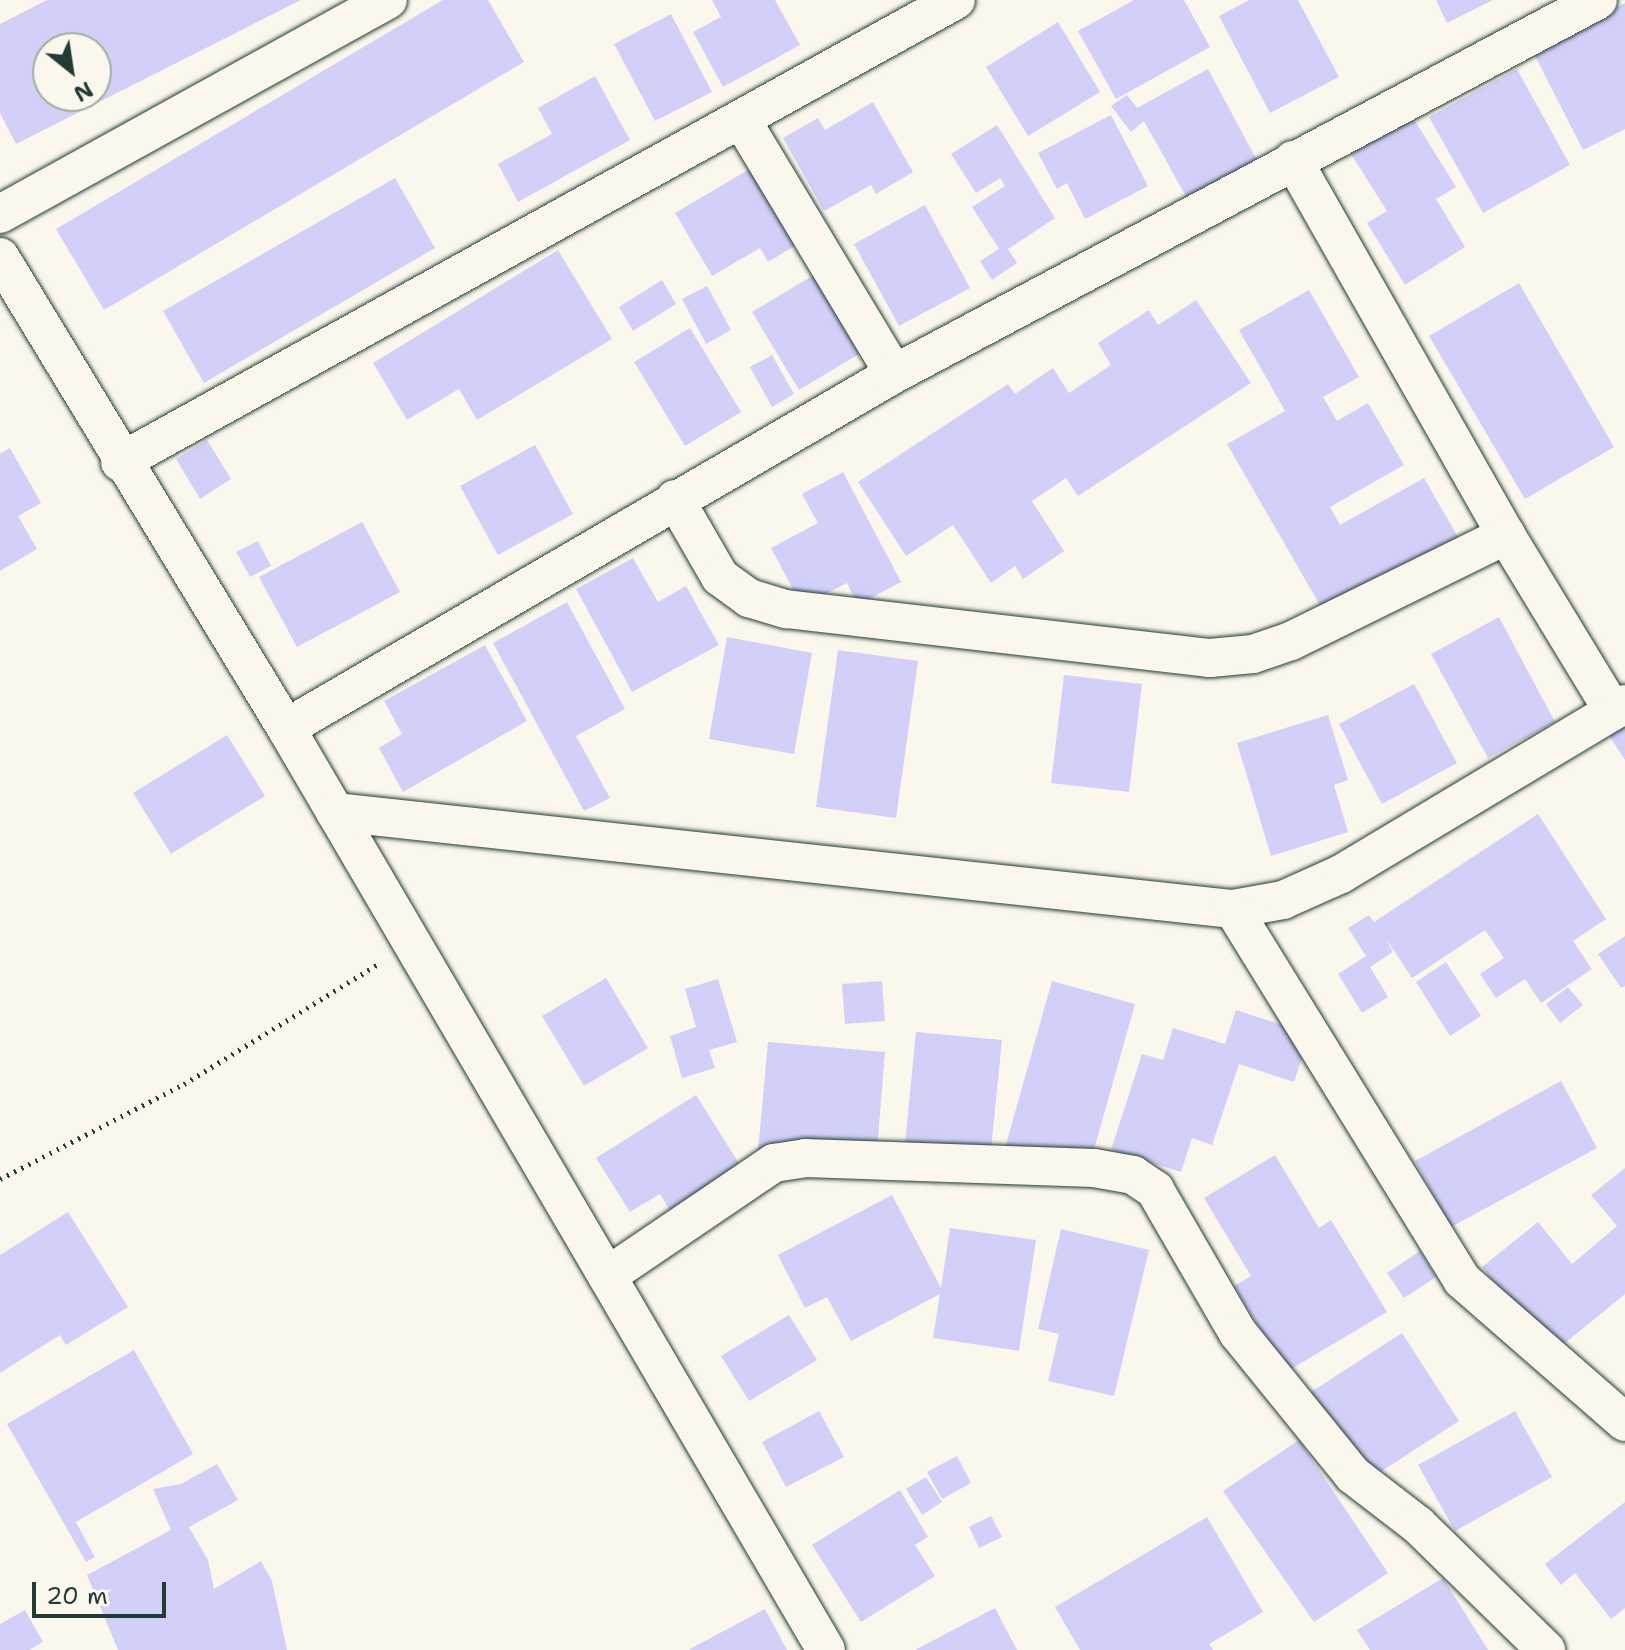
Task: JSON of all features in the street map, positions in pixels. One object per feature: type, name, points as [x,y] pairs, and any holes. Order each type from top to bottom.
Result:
[{"type":"street","points":[[0,214],[388,0]]},
{"type":"street","points":[[120,462],[956,0]]},
{"type":"street","points":[[286,728],[894,374],[1598,0]]},
{"type":"street","points":[[741,119],[894,374]]},
{"type":"street","points":[[335,812],[1233,909],[1283,900],[1341,874],[1619,707],[1506,535],[1293,160]]},
{"type":"street","points":[[0,257],[120,462],[286,728],[826,1650]]},
{"type":"street","points":[[675,499],[720,577],[749,598],[786,609],[1210,658],[1253,654],[1291,641],[1506,535]]},
{"type":"street","points":[[1233,909],[1462,1280],[1625,1422]]},
{"type":"street","points":[[607,1276],[774,1163],[805,1158],[1094,1168],[1133,1175],[1155,1190],[1238,1333],[1353,1475],[1418,1525],[1546,1650]]},
{"type":"path","points":[[0,1179],[184,1084],[412,943]]},
{"type":"building","points":[[47,0],[301,0],[112,95],[112,32],[32,32],[32,112],[79,112],[16,144],[0,113],[0,24]]},
{"type":"building","points":[[443,0],[488,0],[524,62],[104,310],[56,229]]},
{"type":"building","points":[[712,0],[775,0],[800,45],[723,87],[693,32],[721,17]]},
{"type":"building","points":[[1134,0],[1184,0],[1210,47],[1116,99],[1078,31]]},
{"type":"building","points":[[1249,0],[1298,0],[1339,77],[1270,113],[1219,16]]},
{"type":"building","points":[[1436,0],[1493,0],[1447,23]]},
{"type":"building","points":[[1625,3],[1625,129],[1583,150],[1532,50]]},
{"type":"building","points":[[671,14],[712,92],[655,121],[614,44]]},
{"type":"building","points":[[1058,22],[1100,92],[1028,136],[986,67]]},
{"type":"building","points":[[1208,69],[1259,164],[1189,202],[1144,121],[1131,132],[1111,106],[1127,95],[1137,108]]},
{"type":"building","points":[[1517,69],[1570,165],[1483,213],[1429,117]]},
{"type":"building","points":[[595,76],[630,140],[518,202],[498,164],[552,134],[538,108]]},
{"type":"building","points":[[873,102],[913,172],[876,194],[871,185],[824,211],[783,138],[818,118],[825,130]]},
{"type":"building","points":[[1111,115],[1148,186],[1085,219],[1067,183],[1057,189],[1038,153]]},
{"type":"building","points":[[1412,116],[1456,187],[1436,199],[1465,247],[1405,285],[1367,223],[1387,211],[1351,154]]},
{"type":"building","points":[[997,125],[1055,218],[1008,249],[1017,263],[992,280],[980,261],[999,249],[972,207],[1005,186],[1000,178],[976,193],[951,154]]},
{"type":"building","points":[[758,164],[803,241],[768,262],[760,248],[712,276],[675,213]]},
{"type":"building","points":[[395,178],[435,248],[204,383],[163,311]]},
{"type":"building","points":[[925,205],[970,288],[899,326],[854,244]]},
{"type":"building","points":[[558,250],[612,339],[477,420],[459,389],[407,420],[373,363]]},
{"type":"building","points":[[822,270],[869,348],[799,390],[752,312]]},
{"type":"building","points":[[662,280],[676,304],[633,331],[619,307]]},
{"type":"building","points":[[1519,283],[1614,447],[1525,499],[1429,336]]},
{"type":"building","points":[[707,286],[731,330],[706,344],[682,299]]},
{"type":"building","points":[[1309,290],[1359,377],[1323,397],[1337,421],[1368,403],[1404,465],[1330,507],[1340,525],[1424,478],[1462,544],[1329,621],[1227,444],[1285,411],[1239,330]]},
{"type":"building","points":[[1196,300],[1251,383],[1078,496],[1066,478],[1032,501],[1064,551],[1023,579],[1015,566],[991,583],[953,525],[906,556],[858,482],[1008,384],[1015,394],[1053,368],[1069,393],[1111,365],[1098,343],[1149,310],[1158,325]]},
{"type":"building","points":[[690,328],[741,412],[685,446],[634,362]]},
{"type":"building","points":[[772,355],[794,394],[772,407],[750,367]]},
{"type":"building","points":[[207,440],[231,479],[200,499],[176,459]]},
{"type":"building","points":[[535,445],[573,514],[498,555],[460,486]]},
{"type":"building","points":[[10,448],[41,503],[18,516],[37,549],[0,571],[0,454]]},
{"type":"building","points":[[843,472],[901,582],[858,605],[847,583],[802,606],[771,548],[818,523],[802,494]]},
{"type":"building","points":[[362,522],[400,592],[297,647],[259,577]]},
{"type":"building","points":[[258,541],[271,566],[250,577],[236,552]]},
{"type":"building","points":[[633,558],[658,602],[686,586],[719,645],[632,692],[576,589]]},
{"type":"building","points":[[567,602],[625,709],[576,736],[610,798],[584,811],[493,643]]},
{"type":"building","points":[[1499,617],[1555,722],[1488,758],[1431,654]]},
{"type":"building","points":[[727,637],[812,653],[794,754],[709,739]]},
{"type":"building","points":[[485,645],[527,721],[403,792],[379,748],[402,734],[384,701]]},
{"type":"building","points":[[838,650],[918,661],[896,818],[816,807]]},
{"type":"building","points":[[1064,675],[1142,684],[1129,792],[1051,783]]},
{"type":"building","points":[[1414,684],[1457,763],[1382,804],[1339,724]]},
{"type":"building","points":[[1328,715],[1348,780],[1334,785],[1348,832],[1271,856],[1237,743]]},
{"type":"building","points":[[1625,723],[1625,760],[1608,734]]},
{"type":"building","points":[[227,735],[265,796],[171,854],[133,793]]},
{"type":"building","points":[[1538,814],[1606,919],[1573,941],[1592,969],[1541,1003],[1525,979],[1496,998],[1480,974],[1504,958],[1485,930],[1412,978],[1385,937],[1393,952],[1370,967],[1388,997],[1362,1013],[1338,974],[1366,956],[1348,928],[1369,915],[1374,922]]},
{"type":"building","points":[[1625,936],[1625,986],[1621,988],[1598,954]]},
{"type":"building","points":[[1446,962],[1481,1016],[1450,1036],[1416,982]]},
{"type":"building","points":[[606,978],[648,1048],[584,1086],[542,1016]]},
{"type":"building","points":[[718,979],[737,1042],[709,1050],[715,1068],[682,1078],[670,1036],[696,1027],[685,989]]},
{"type":"building","points":[[882,981],[885,1021],[845,1024],[842,984]]},
{"type":"building","points":[[1052,981],[1135,1004],[1088,1171],[1005,1148]]},
{"type":"building","points":[[1568,987],[1583,1005],[1560,1023],[1546,1004]]},
{"type":"building","points":[[1236,1010],[1310,1034],[1294,1082],[1239,1064],[1212,1145],[1192,1138],[1181,1172],[1111,1150],[1142,1054],[1163,1060],[1173,1028],[1225,1044]]},
{"type":"building","points":[[916,1032],[1002,1040],[990,1160],[903,1164]]},
{"type":"building","points":[[768,1042],[885,1052],[876,1161],[758,1151]]},
{"type":"building","points":[[1561,1081],[1597,1148],[1451,1227],[1415,1161]]},
{"type":"building","points":[[696,1095],[745,1173],[674,1217],[660,1194],[630,1212],[596,1158]]},
{"type":"building","points":[[1275,1155],[1319,1228],[1331,1220],[1387,1312],[1286,1372],[1234,1286],[1251,1276],[1204,1198]]},
{"type":"building","points":[[1625,1168],[1625,1294],[1553,1353],[1482,1267],[1538,1222],[1572,1264],[1617,1226],[1591,1195]]},
{"type":"building","points":[[892,1195],[941,1288],[950,1228],[1036,1240],[1019,1351],[933,1338],[940,1294],[851,1341],[827,1297],[805,1308],[778,1255]]},
{"type":"building","points":[[68,1212],[128,1307],[66,1345],[60,1335],[0,1373],[0,1255]]},
{"type":"building","points":[[1061,1229],[1149,1250],[1114,1396],[1048,1381],[1059,1334],[1038,1329]]},
{"type":"building","points":[[1420,1251],[1436,1277],[1404,1298],[1387,1273]]},
{"type":"building","points":[[789,1315],[817,1360],[749,1401],[721,1356]]},
{"type":"building","points":[[1402,1333],[1459,1421],[1365,1482],[1308,1394]]},
{"type":"building","points":[[134,1350],[193,1454],[76,1522],[95,1557],[86,1562],[7,1424]]},
{"type":"building","points":[[819,1411],[844,1457],[786,1487],[762,1442]]},
{"type":"building","points":[[1515,1411],[1552,1477],[1455,1531],[1418,1465]]},
{"type":"building","points":[[1299,1440],[1388,1573],[1314,1622],[1223,1491]]},
{"type":"building","points":[[957,1456],[971,1483],[942,1499],[927,1472]]},
{"type":"building","points":[[217,1464],[238,1500],[189,1527],[208,1560],[214,1589],[261,1561],[272,1581],[287,1650],[118,1650],[87,1575],[171,1530],[153,1489],[181,1484]]},
{"type":"building","points":[[926,1477],[942,1502],[922,1515],[906,1489]]},
{"type":"building","points":[[900,1490],[928,1537],[915,1545],[935,1576],[861,1622],[812,1545]]},
{"type":"building","points":[[1625,1502],[1625,1608],[1611,1619],[1575,1573],[1561,1585],[1545,1564]]},
{"type":"building","points":[[991,1516],[1002,1537],[979,1548],[969,1527]]},
{"type":"building","points":[[1207,1517],[1263,1612],[1209,1644],[1213,1650],[1080,1650],[1055,1607]]},
{"type":"building","points":[[1443,1578],[1488,1650],[1370,1650],[1357,1630]]},
{"type":"building","points":[[995,1608],[1017,1650],[915,1650]]},
{"type":"building","points":[[765,1609],[787,1650],[688,1650]]},
{"type":"building","points":[[25,1610],[43,1642],[29,1650],[0,1650],[0,1624]]}]
